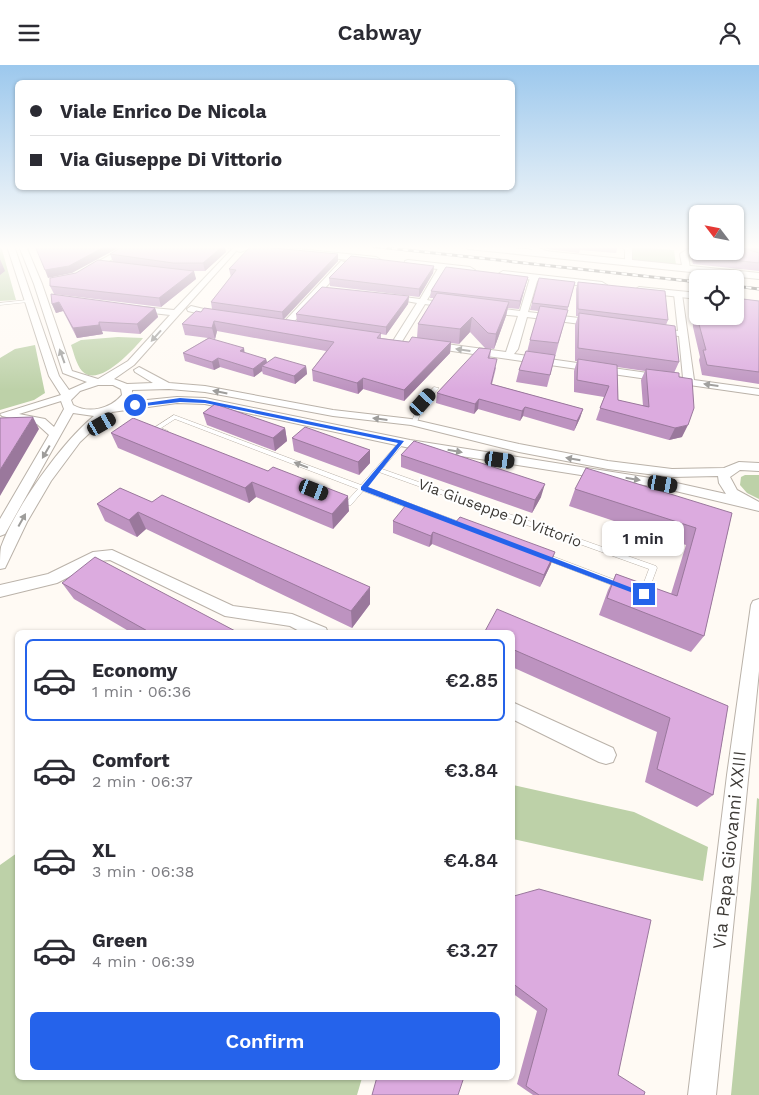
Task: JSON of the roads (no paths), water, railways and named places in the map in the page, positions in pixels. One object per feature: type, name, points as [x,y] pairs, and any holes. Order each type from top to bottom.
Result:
[{"type":"street","points":[[25,294],[58,385],[68,396]]},
{"type":"street","points":[[45,294],[68,373],[100,382],[114,382],[126,387],[169,386],[205,389],[333,413],[415,423],[520,448],[608,465],[672,473],[726,472],[737,466],[745,465],[759,467]]},
{"type":"street","points":[[3,415],[30,409],[68,396],[76,389],[100,382],[131,363],[191,294]]},
{"type":"street","points":[[0,564],[23,517],[78,440],[100,415],[127,395],[126,387],[204,294]]},
{"type":"street","points":[[286,325],[319,294]]},
{"type":"street","points":[[426,294],[402,341],[759,392]]},
{"type":"street","points":[[502,355],[513,349],[530,294]]},
{"type":"street","points":[[678,294],[689,382]]},
{"type":"street","points":[[679,294],[689,295]]},
{"type":"street","points":[[376,296],[459,306]]},
{"type":"street","points":[[128,308],[176,313]]},
{"type":"street","points":[[478,308],[608,325]]},
{"type":"street","points":[[191,309],[230,317]]},
{"type":"street","points":[[645,329],[683,334]]},
{"type":"street","points":[[139,370],[147,377],[169,386]]},
{"type":"street","points":[[30,409],[47,398],[58,385]]},
{"type":"street","points":[[68,396],[66,402],[70,409]]},
{"type":"street","points":[[3,415],[70,409],[88,413],[112,407],[148,403],[180,400],[205,401],[402,442],[663,484],[751,504]]},
{"type":"street","points":[[78,440],[113,418],[148,403]]},
{"type":"street","points":[[0,531],[70,409]]},
{"type":"street","points":[[3,415],[41,421],[56,435]]},
{"type":"street","points":[[402,442],[418,439],[422,431],[415,423]]},
{"type":"street","points":[[402,442],[397,434],[415,423]]},
{"type":"street","points":[[745,465],[759,457]]},
{"type":"street","points":[[726,472],[725,483],[729,490],[751,504],[759,519]]},
{"type":"street","points":[[0,591],[52,579],[98,556],[112,555],[231,612],[292,620],[314,630]]},
{"type":"street","name":"Via Papa Giovanni XXIII","points":[[702,1095],[740,755],[759,605]]},
{"type":"street","points":[[515,712],[606,755]]},
{"type":"lane","points":[[0,304],[27,301]]},
{"type":"lane","points":[[415,423],[423,402],[436,388]]},
{"type":"lane","name":"Via Giuseppe Di Vittorio","points":[[176,435],[158,428],[174,417],[472,529]]},
{"type":"lane","points":[[331,496],[349,503],[402,442]]},
{"type":"lane","name":"Via Giuseppe Di Vittorio","points":[[378,470],[653,568],[644,594],[635,591]]},
{"type":"lane","name":"Via Giuseppe Di Vittorio","points":[[536,553],[626,587]]}]
